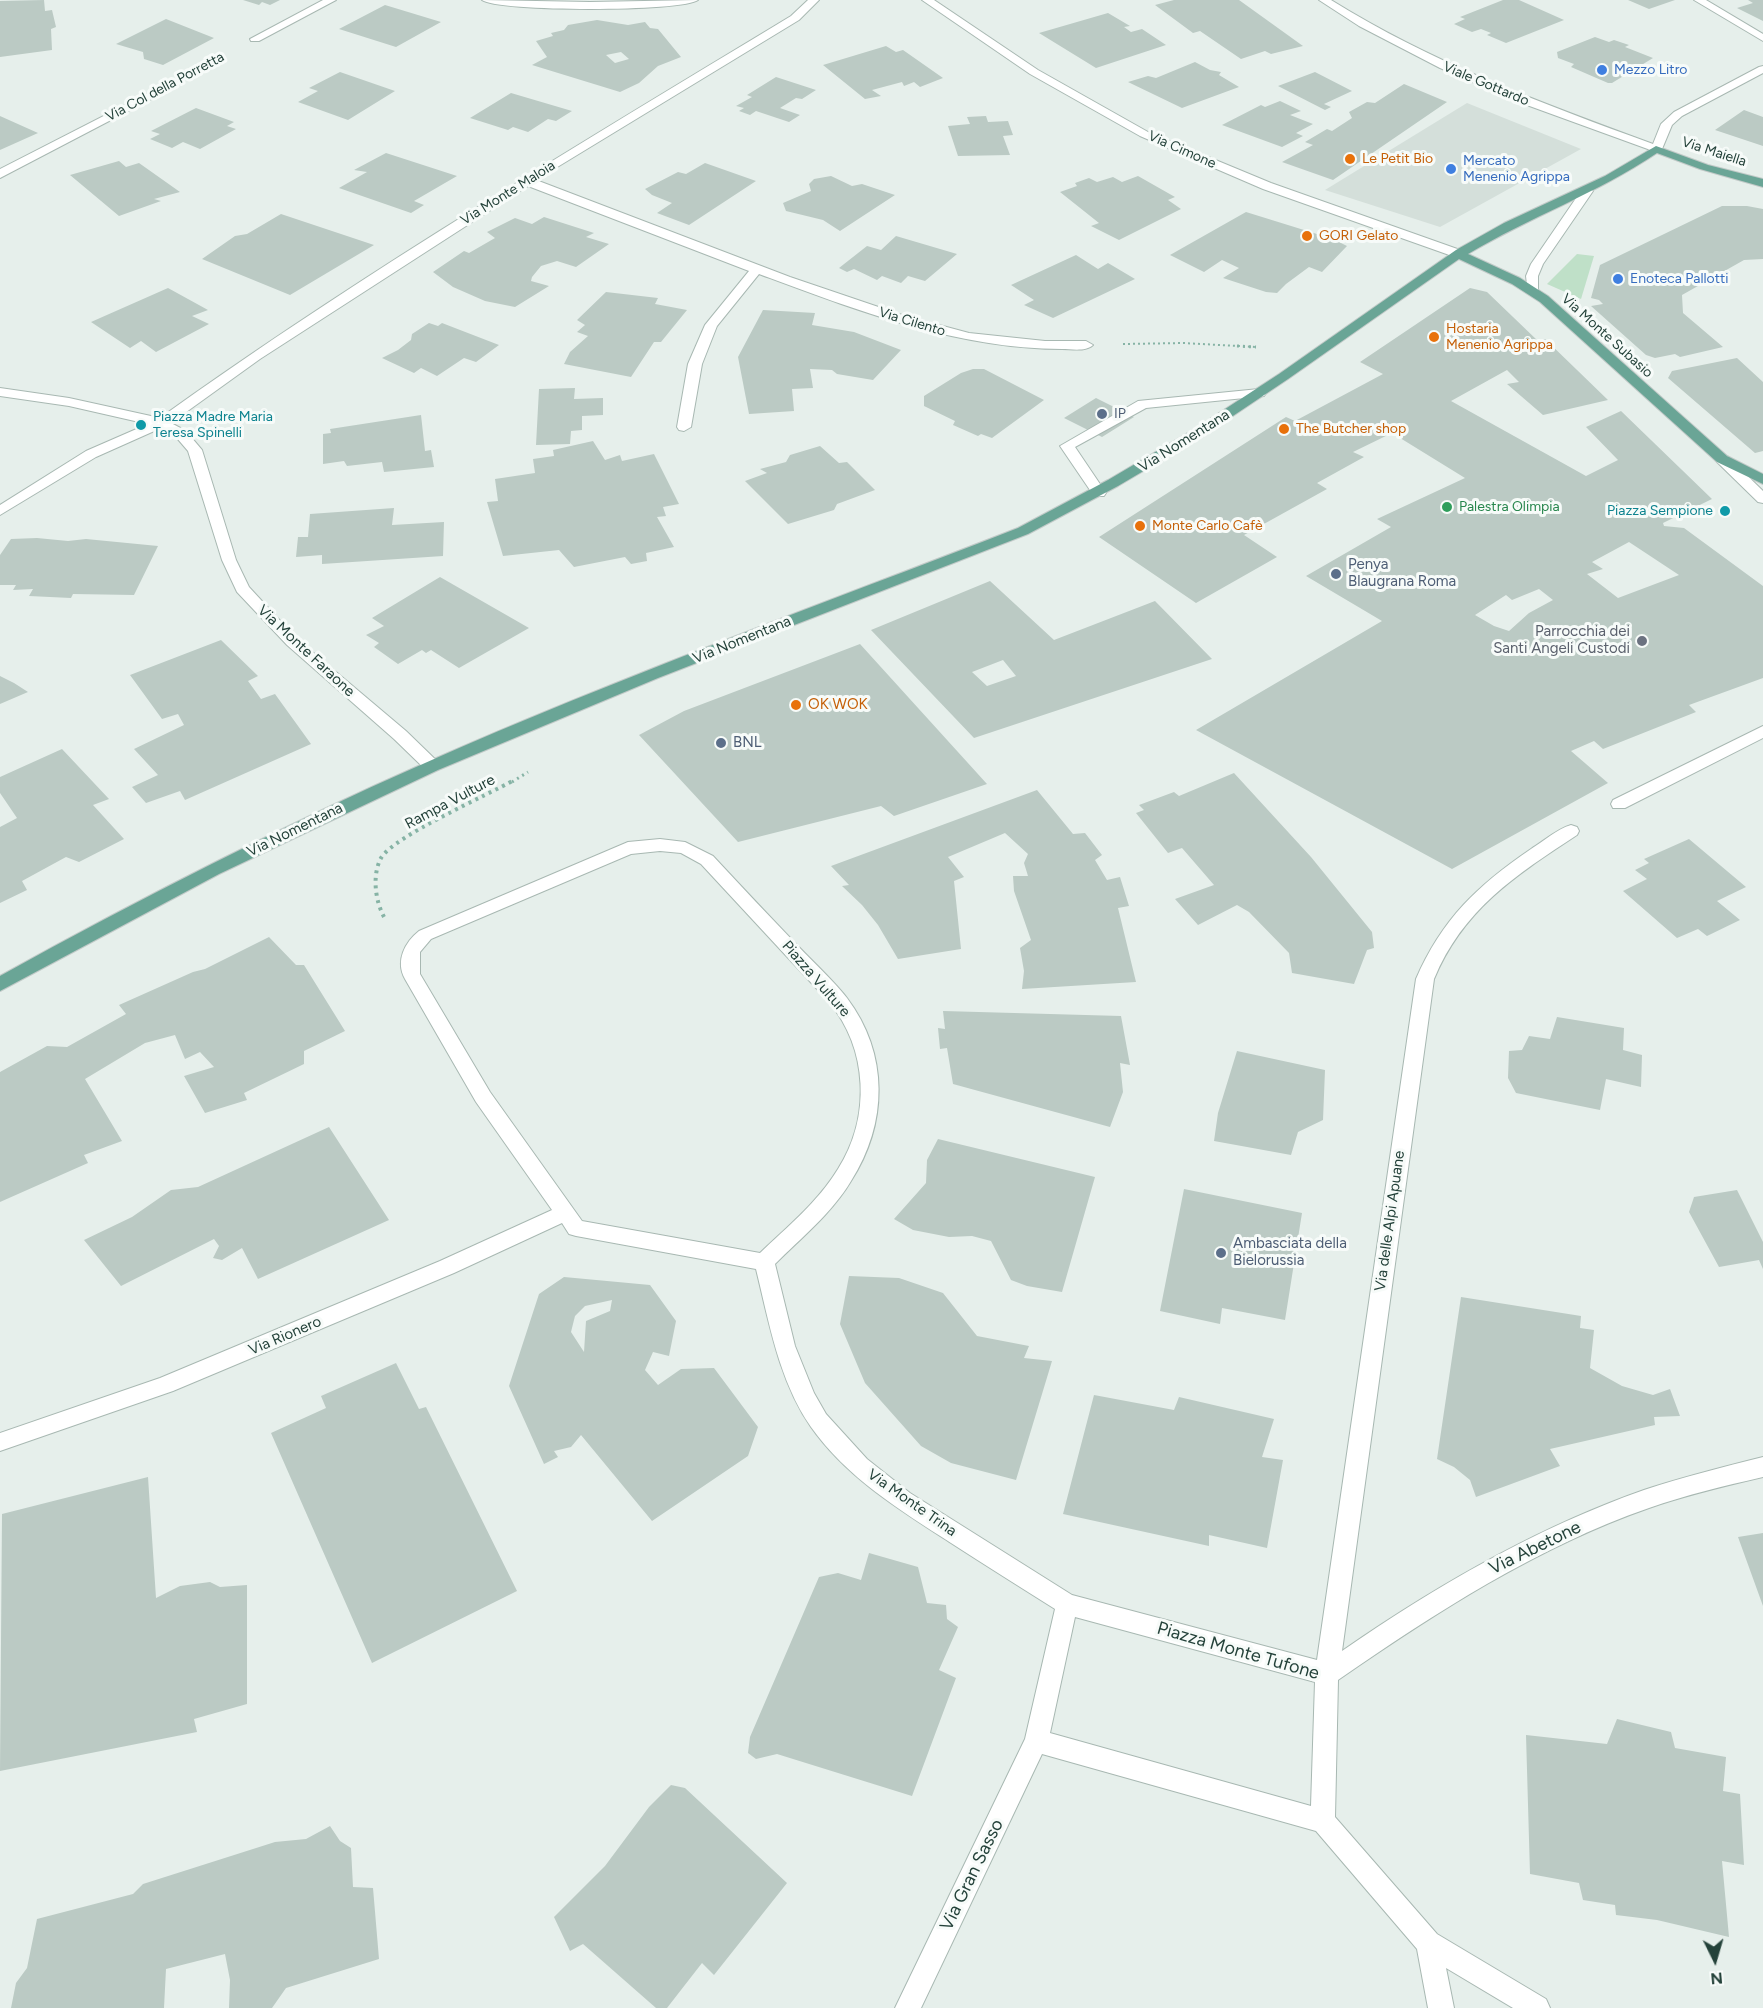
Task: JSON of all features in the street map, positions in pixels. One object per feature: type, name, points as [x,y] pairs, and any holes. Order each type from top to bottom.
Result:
[{"type":"main road","name":"Via Nomentana","points":[[0,984],[315,819],[432,766],[564,710],[1023,531],[1099,493],[1259,393],[1459,254],[1505,226],[1621,174],[1656,149]]},
{"type":"main road","name":"Via Maiella","points":[[1656,149],[1704,167],[1763,183]]},
{"type":"main road","name":"Via Monte Subasio","points":[[1459,254],[1532,290],[1722,459],[1763,480]]},
{"type":"street","points":[[255,39],[331,0]]},
{"type":"street","points":[[487,0],[615,6],[693,0]]},
{"type":"street","name":"Via Monte Maloia","points":[[162,423],[255,356],[527,181],[795,18],[814,0]]},
{"type":"street","name":"Via Cimone","points":[[927,0],[1034,72],[1144,134],[1278,190],[1459,254]]},
{"type":"street","name":"Viale Gottardo","points":[[1324,0],[1374,32],[1451,70],[1502,92],[1656,149]]},
{"type":"street","points":[[1699,0],[1763,38]]},
{"type":"street","points":[[1656,149],[1667,124],[1678,114],[1763,69]]},
{"type":"street","name":"Via Col della Porretta","points":[[0,174],[174,82]]},
{"type":"street","name":"Via Cilento","points":[[527,181],[842,300],[946,333],[1016,344],[1086,345]]},
{"type":"street","points":[[1532,290],[1532,276],[1537,264],[1587,191]]},
{"type":"street","points":[[684,427],[695,364],[711,325],[757,269]]},
{"type":"street","points":[[5,392],[69,402],[162,423]]},
{"type":"street","points":[[1099,493],[1067,446],[1143,404],[1259,393]]},
{"type":"street","points":[[0,511],[91,454],[162,423]]},
{"type":"street","name":"Via Monte Faraone","points":[[162,423],[181,434],[195,450],[202,480],[229,560],[242,589],[292,642],[400,735],[432,766]]},
{"type":"street","points":[[1722,459],[1763,499]]},
{"type":"street","points":[[1619,804],[1763,731]]},
{"type":"street","name":"Via delle Alpi Apuane","points":[[1327,1674],[1425,979],[1431,961],[1455,921],[1492,886],[1571,831]]},
{"type":"street","name":"Piazza Vulture","points":[[411,951],[416,942],[425,935],[628,849],[651,845],[673,846],[697,852],[707,860],[842,1004],[860,1037],[871,1078],[871,1104],[867,1123],[846,1174],[821,1205],[764,1262]]},
{"type":"street","points":[[411,951],[409,962],[411,974],[418,988],[483,1097],[576,1228],[764,1262]]},
{"type":"street","name":"Via Rionero","points":[[0,1442],[176,1381],[447,1267],[564,1213]]},
{"type":"street","name":"Via Monte Trina","points":[[764,1262],[785,1346],[795,1375],[819,1421],[859,1466],[902,1500],[1067,1604]]},
{"type":"street","name":"Via Abetone","points":[[1327,1674],[1441,1597],[1508,1560],[1622,1508],[1686,1484],[1763,1467]]},
{"type":"street","points":[[1067,1604],[1036,1741],[1323,1821],[1428,1943],[1537,2008]]},
{"type":"street","name":"Piazza Monte Tufone","points":[[1067,1604],[1327,1674],[1323,1821]]},
{"type":"street","name":"Via Gran Sasso","points":[[909,2008],[1036,1741]]},
{"type":"street","points":[[1428,1943],[1442,2008]]},
{"type":"path","name":"Via Col della Porretta","points":[[174,82],[255,39]]},
{"type":"path","points":[[1086,345],[1184,343],[1320,351]]},
{"type":"path","name":"Rampa Vulture","points":[[411,951],[393,931],[380,911],[376,895],[376,878],[384,853],[443,815],[511,783],[530,770]]},
{"type":"shaded area","name":"Mercato Menenio Agrippa","points":[[1467,103],[1581,149],[1440,227],[1325,190]]},
{"type":"green space","points":[[1577,254],[1594,256],[1581,299],[1547,284]]},
{"type":"building","points":[[44,0],[45,11],[52,10],[56,27],[51,29],[52,50],[0,57],[0,1]]},
{"type":"building","points":[[243,0],[280,0],[270,5],[262,2],[259,5]]},
{"type":"building","points":[[1174,0],[1239,0],[1303,46],[1271,54],[1265,51],[1241,59],[1200,31],[1193,33],[1155,5]]},
{"type":"building","points":[[1503,0],[1519,0],[1564,20],[1506,43],[1487,35],[1491,33],[1481,29],[1472,32],[1454,24],[1465,19],[1460,17]]},
{"type":"building","points":[[1628,0],[1675,0],[1649,9]]},
{"type":"building","points":[[1748,0],[1763,0],[1763,21],[1737,8],[1753,3]]},
{"type":"building","points":[[385,5],[441,22],[396,47],[339,29]]},
{"type":"building","points":[[1108,13],[1130,26],[1124,27],[1131,32],[1142,29],[1166,45],[1096,68],[1039,33]]},
{"type":"building","points":[[166,19],[214,38],[163,65],[144,59],[143,52],[116,44]]},
{"type":"building","points":[[597,20],[628,25],[645,22],[650,28],[658,29],[681,57],[658,66],[639,83],[620,92],[532,65],[547,57],[536,41],[553,36],[551,33],[564,30],[568,25]],"holes":[[[621,52],[629,59],[615,63],[606,55]]]},
{"type":"building","points":[[1595,37],[1629,45],[1625,47],[1653,58],[1612,83],[1608,83],[1571,67],[1574,64],[1558,58],[1557,52]]},
{"type":"building","points":[[886,46],[896,52],[903,50],[943,78],[920,87],[914,82],[904,86],[902,82],[872,90],[881,96],[865,99],[823,65]]},
{"type":"building","points":[[1195,62],[1210,70],[1221,72],[1219,75],[1239,87],[1182,108],[1128,82],[1148,76],[1156,78]]},
{"type":"building","points":[[340,72],[395,91],[348,120],[298,102],[318,91],[309,88]]},
{"type":"building","points":[[1315,72],[1352,91],[1324,104],[1331,107],[1325,110],[1278,86]]},
{"type":"building","points":[[776,77],[816,90],[780,108],[800,115],[789,122],[756,111],[750,115],[739,111],[744,108],[736,106],[752,97],[747,95]]},
{"type":"building","points":[[1404,84],[1447,102],[1333,180],[1282,162],[1313,145],[1305,142],[1327,129],[1332,131],[1352,118],[1349,112],[1367,102],[1375,103]]},
{"type":"building","points":[[511,93],[572,111],[556,121],[548,119],[528,132],[513,127],[508,130],[470,118]]},
{"type":"building","points":[[1280,101],[1301,111],[1290,115],[1313,124],[1296,133],[1303,136],[1282,147],[1222,125],[1261,105],[1265,107]]},
{"type":"building","points":[[196,108],[234,122],[227,126],[236,129],[200,149],[183,142],[172,148],[150,139],[160,134],[151,131]]},
{"type":"building","points":[[1744,110],[1763,117],[1763,146],[1715,130]]},
{"type":"building","points":[[0,116],[38,133],[0,150]]},
{"type":"building","points":[[986,116],[988,122],[1008,121],[1013,135],[1003,136],[1010,155],[958,156],[948,126],[970,124],[967,117]]},
{"type":"building","points":[[386,153],[457,176],[414,201],[424,205],[411,213],[339,188],[367,172],[354,170]]},
{"type":"building","points":[[119,161],[126,167],[139,163],[180,192],[154,199],[161,201],[119,216],[70,175]]},
{"type":"building","points":[[705,163],[756,181],[689,225],[657,213],[672,203],[652,195],[645,189],[678,172],[686,174]]},
{"type":"building","points":[[831,176],[852,186],[862,184],[895,195],[840,231],[823,220],[786,211],[783,203],[811,191],[809,184],[814,179]]},
{"type":"building","points":[[1138,176],[1175,197],[1168,200],[1181,209],[1119,240],[1091,226],[1099,223],[1060,192],[1077,186],[1075,183],[1089,178],[1097,182],[1113,177],[1122,182]]},
{"type":"building","points":[[1722,206],[1747,206],[1763,209],[1763,259],[1744,260],[1682,295],[1683,313],[1723,347],[1680,357],[1675,354],[1655,358],[1646,355],[1591,306],[1603,304],[1591,298],[1600,265]]},
{"type":"building","points":[[1246,212],[1333,239],[1347,246],[1322,272],[1309,267],[1277,293],[1266,292],[1223,278],[1239,268],[1222,260],[1204,272],[1170,255]]},
{"type":"building","points":[[281,214],[374,245],[290,295],[202,259],[235,236],[247,234]]},
{"type":"building","points":[[544,217],[594,233],[586,237],[609,244],[576,267],[557,261],[541,266],[531,281],[549,286],[515,307],[485,301],[453,287],[433,272],[464,251],[469,253],[495,238],[487,232],[515,218],[532,224]]},
{"type":"building","points":[[896,236],[957,254],[925,281],[908,276],[901,283],[882,276],[877,280],[854,269],[847,272],[839,268],[867,246],[881,250]]},
{"type":"building","points":[[1076,255],[1098,269],[1108,263],[1135,279],[1053,318],[1024,305],[1034,300],[1011,285]]},
{"type":"building","points":[[168,288],[208,310],[192,316],[209,324],[156,352],[141,341],[130,348],[91,322]]},
{"type":"building","points":[[1470,288],[1487,292],[1538,341],[1545,339],[1608,400],[1543,415],[1507,384],[1519,382],[1507,370],[1451,401],[1586,476],[1618,460],[1586,427],[1621,411],[1712,499],[1663,523],[1664,526],[1684,528],[1763,586],[1763,678],[1689,705],[1696,712],[1603,749],[1594,741],[1571,751],[1608,783],[1452,869],[1196,730],[1382,621],[1306,576],[1391,527],[1377,519],[1465,478],[1392,433],[1353,452],[1364,457],[1317,483],[1327,489],[1244,535],[1277,557],[1196,603],[1099,537],[1286,417],[1295,421],[1383,374],[1360,362]],"holes":[[[1629,542],[1679,575],[1618,598],[1587,574],[1603,569],[1592,562]],[[1539,589],[1553,600],[1529,613],[1509,631],[1494,626],[1475,615],[1506,595],[1512,600]]]},
{"type":"building","points":[[606,292],[658,298],[655,304],[687,310],[661,342],[654,342],[631,377],[564,364],[570,352],[588,336],[577,332],[585,325],[577,320]]},
{"type":"building","points":[[763,310],[815,313],[812,325],[854,332],[901,350],[873,380],[837,374],[832,370],[810,369],[813,388],[792,389],[794,411],[749,414],[738,357]]},
{"type":"building","points":[[429,323],[438,326],[442,323],[499,345],[476,362],[464,358],[437,376],[421,368],[414,373],[382,358],[398,350],[411,340],[412,334]]},
{"type":"building","points":[[1737,358],[1763,382],[1763,451],[1755,453],[1668,378],[1672,371]]},
{"type":"building","points":[[973,369],[984,369],[1044,400],[992,438],[981,434],[978,436],[953,425],[955,421],[924,406],[924,396],[961,373]]},
{"type":"building","points":[[575,388],[574,399],[603,398],[603,415],[582,416],[582,430],[571,431],[570,444],[536,445],[539,389]]},
{"type":"building","points":[[1096,398],[1134,417],[1102,437],[1064,418]]},
{"type":"building","points":[[421,415],[425,451],[431,450],[434,467],[384,472],[382,462],[347,466],[344,461],[323,464],[323,434],[331,433],[330,429]]},
{"type":"building","points":[[593,441],[605,460],[620,455],[622,461],[654,454],[679,504],[663,507],[666,516],[657,517],[674,547],[646,553],[647,561],[631,564],[625,557],[574,567],[559,550],[503,556],[487,502],[498,501],[495,479],[535,473],[533,459],[554,456],[553,450]]},
{"type":"building","points":[[820,446],[839,463],[847,462],[875,490],[837,504],[834,510],[788,524],[745,481],[767,473],[760,469],[786,462],[790,455]]},
{"type":"building","points":[[394,508],[392,525],[444,522],[443,556],[322,564],[322,555],[296,557],[298,537],[308,537],[310,514]]},
{"type":"building","points":[[37,538],[68,541],[86,539],[158,546],[134,595],[73,594],[71,598],[29,596],[33,589],[13,590],[16,585],[0,585],[0,555],[11,539]]},
{"type":"building","points":[[440,577],[529,628],[459,668],[431,650],[426,653],[422,650],[398,664],[374,647],[379,643],[366,635],[384,626],[372,618]]},
{"type":"building","points":[[990,581],[1054,640],[1155,601],[1212,659],[974,738],[871,630]],"holes":[[[1003,660],[1016,676],[987,686],[972,672]]]},
{"type":"building","points":[[221,640],[258,676],[248,681],[261,699],[275,694],[311,744],[185,800],[180,791],[146,803],[132,787],[158,775],[134,749],[184,725],[178,714],[162,719],[130,675]]},
{"type":"building","points":[[860,644],[987,784],[894,816],[881,806],[738,842],[639,735],[684,711]]},
{"type":"building","points":[[0,676],[14,683],[28,692],[0,704]]},
{"type":"building","points":[[62,749],[109,799],[93,805],[124,839],[79,862],[66,857],[22,881],[27,890],[0,903],[0,827],[17,818],[0,793],[0,777]]},
{"type":"building","points":[[1234,773],[1311,857],[1372,932],[1374,948],[1367,950],[1354,984],[1292,973],[1289,953],[1249,912],[1237,905],[1198,925],[1175,899],[1214,885],[1182,848],[1168,853],[1136,813],[1144,810],[1139,805],[1174,792],[1179,796]]},
{"type":"building","points":[[1037,790],[1073,834],[1085,833],[1102,855],[1095,860],[1107,880],[1120,877],[1129,906],[1118,908],[1136,982],[1022,989],[1024,971],[1020,948],[1031,940],[1014,891],[1013,876],[1028,876],[1024,863],[1028,854],[1005,833],[948,857],[964,877],[954,881],[961,949],[898,959],[878,925],[862,905],[842,886],[849,885],[831,866]]},
{"type":"building","points":[[1689,839],[1746,887],[1717,901],[1740,920],[1707,936],[1698,929],[1677,938],[1623,891],[1647,879],[1635,870],[1649,863],[1644,859]]},
{"type":"building","points":[[269,937],[296,965],[304,965],[345,1031],[304,1051],[304,1064],[244,1093],[247,1100],[205,1113],[184,1076],[214,1067],[200,1052],[185,1059],[175,1035],[145,1043],[85,1079],[122,1141],[84,1155],[88,1163],[0,1202],[0,1072],[47,1046],[67,1047],[126,1014],[119,1005],[193,972],[205,969]]},
{"type":"building","points":[[943,1011],[1121,1016],[1130,1065],[1120,1063],[1123,1092],[1110,1127],[953,1084],[947,1048],[940,1049],[938,1028],[945,1029]]},
{"type":"building","points":[[1557,1017],[1624,1028],[1623,1050],[1642,1055],[1641,1087],[1606,1079],[1600,1110],[1516,1093],[1508,1078],[1509,1051],[1522,1050],[1529,1036],[1550,1039]]},
{"type":"building","points":[[1237,1051],[1325,1070],[1323,1120],[1298,1132],[1291,1155],[1214,1141],[1218,1113]]},
{"type":"building","points":[[329,1127],[389,1220],[258,1279],[242,1248],[222,1260],[213,1258],[219,1246],[214,1239],[121,1286],[84,1240],[132,1217],[171,1190],[198,1187]]},
{"type":"building","points":[[938,1139],[1095,1177],[1062,1292],[1027,1286],[1011,1280],[991,1241],[972,1236],[949,1237],[913,1230],[894,1219],[926,1183],[927,1160]]},
{"type":"building","points":[[1184,1189],[1302,1213],[1285,1320],[1222,1308],[1220,1324],[1160,1311]]},
{"type":"building","points":[[1737,1190],[1763,1242],[1763,1269],[1759,1260],[1719,1267],[1689,1212],[1694,1197]]},
{"type":"building","points":[[849,1276],[899,1278],[943,1293],[977,1336],[1029,1346],[1024,1358],[1052,1361],[1016,1480],[951,1463],[921,1446],[865,1383],[840,1324]]},
{"type":"building","points":[[564,1277],[650,1285],[676,1321],[669,1356],[653,1352],[645,1370],[658,1385],[681,1369],[714,1368],[758,1427],[748,1456],[652,1521],[581,1435],[571,1447],[554,1451],[558,1457],[544,1464],[509,1386],[539,1294]],"holes":[[[612,1300],[610,1311],[586,1321],[584,1352],[571,1332],[575,1316],[585,1306]]]},
{"type":"building","points":[[1461,1297],[1581,1316],[1580,1328],[1594,1330],[1590,1368],[1622,1386],[1653,1395],[1670,1389],[1680,1416],[1654,1417],[1655,1425],[1550,1449],[1560,1466],[1476,1497],[1470,1480],[1454,1467],[1437,1459]]},
{"type":"building","points":[[396,1363],[419,1409],[426,1407],[517,1591],[372,1663],[271,1433],[326,1408],[321,1396]]},
{"type":"building","points":[[1094,1395],[1174,1410],[1179,1397],[1274,1419],[1262,1457],[1283,1460],[1267,1548],[1209,1535],[1209,1546],[1063,1514]]},
{"type":"building","points":[[148,1477],[156,1598],[180,1586],[210,1582],[220,1587],[247,1585],[247,1704],[194,1719],[197,1732],[0,1771],[2,1514]]},
{"type":"building","points":[[1763,1533],[1763,1606],[1738,1537]]},
{"type":"building","points":[[869,1553],[918,1567],[927,1603],[946,1605],[947,1619],[958,1627],[939,1670],[956,1678],[912,1796],[777,1754],[756,1759],[748,1753],[750,1737],[819,1577],[838,1573],[861,1580]]},
{"type":"building","points":[[1617,1719],[1671,1732],[1675,1748],[1726,1757],[1723,1791],[1740,1794],[1744,1865],[1722,1861],[1729,1937],[1657,1920],[1616,1915],[1615,1905],[1583,1900],[1579,1883],[1530,1874],[1526,1735],[1607,1744]]},
{"type":"building","points":[[671,1785],[685,1788],[787,1883],[714,1975],[702,1963],[667,2008],[656,2008],[583,1944],[570,1951],[554,1917],[605,1866],[649,1807]]},
{"type":"building","points":[[330,1826],[340,1841],[351,1848],[353,1887],[373,1888],[379,1959],[286,1988],[272,2008],[229,2008],[230,1980],[225,1954],[166,1969],[164,2008],[11,2008],[16,1983],[27,1968],[37,1919],[133,1894],[143,1884],[275,1842],[306,1839]]},
{"type":"place","name":"Mezzo Litro","points":[[1602,70]]},
{"type":"place","name":"Le Petit Bio","points":[[1350,159]]},
{"type":"place","name":"Mercato Menenio Agrippa","points":[[1451,169]]},
{"type":"place","name":"GORI Gelato","points":[[1307,236]]},
{"type":"place","name":"Enoteca Pallotti","points":[[1618,279]]},
{"type":"place","name":"Hostaria Menenio Agrippa","points":[[1434,337]]},
{"type":"place","name":"IP","points":[[1102,414]]},
{"type":"place","name":"Piazza Madre Maria Teresa Spinelli","points":[[141,425]]},
{"type":"place","name":"The Butcher shop","points":[[1284,429]]},
{"type":"place","name":"Palestra Olimpia","points":[[1447,507]]},
{"type":"place","name":"Piazza Sempione","points":[[1725,511]]},
{"type":"place","name":"Monte Carlo Cafè","points":[[1140,526]]},
{"type":"place","name":"Penya Blaugrana Roma","points":[[1336,574]]},
{"type":"place","name":"Parrocchia dei Santi Angeli Custodi","points":[[1642,641]]},
{"type":"place","name":"OK WOK","points":[[796,705]]},
{"type":"place","name":"BNL","points":[[721,743]]},
{"type":"place","name":"Ambasciata della Bielorussia","points":[[1221,1253]]}]
